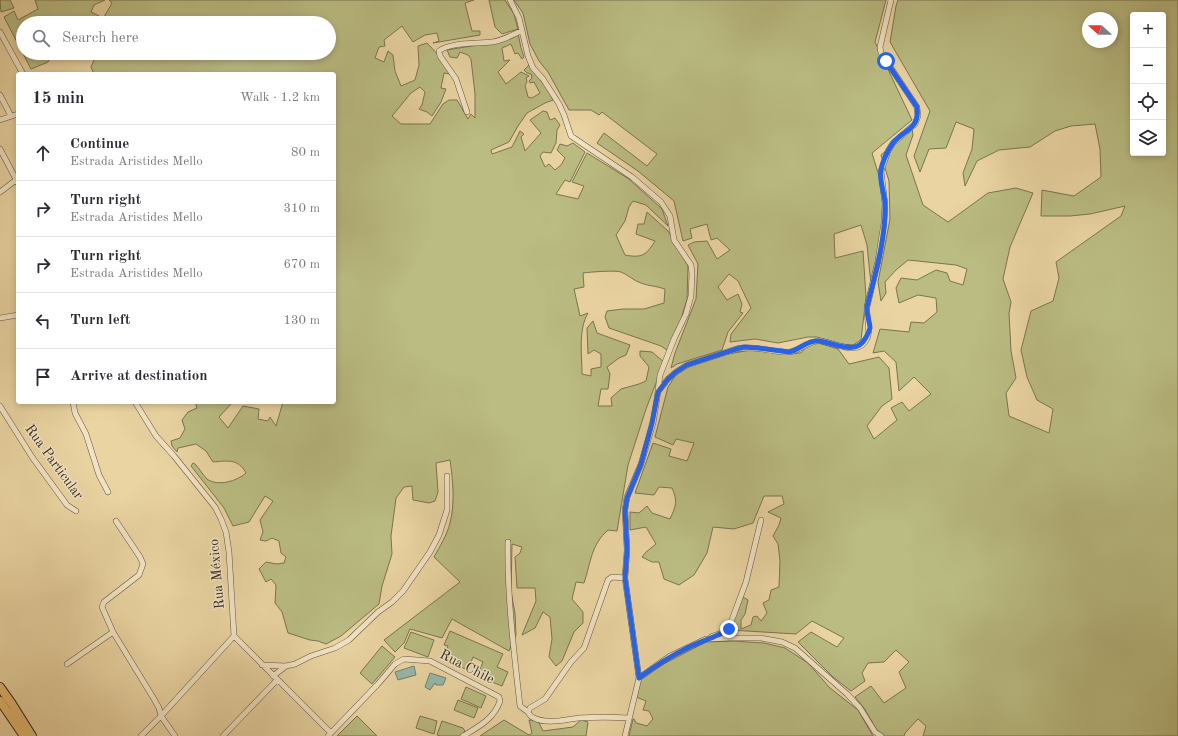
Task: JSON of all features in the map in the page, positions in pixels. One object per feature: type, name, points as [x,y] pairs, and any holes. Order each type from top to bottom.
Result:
[{"type":"main road","points":[[0,687],[32,736]]},
{"type":"main road","points":[[0,701],[24,736]]},
{"type":"street","points":[[510,0],[519,18],[521,31],[533,68],[559,104],[571,136],[632,177],[660,202],[670,216],[674,240],[691,265],[691,296],[686,314],[674,339],[660,375],[652,423],[641,464],[627,498],[625,510],[627,550],[625,578],[639,678],[625,736]]},
{"type":"street","points":[[658,392],[668,379],[687,365],[744,347],[789,352],[794,351],[810,342],[818,341],[847,348],[862,345],[870,327],[866,314],[878,261],[884,223],[885,204],[881,171],[888,151],[893,143],[915,124],[918,116],[917,107],[881,52],[880,47],[891,0]]},
{"type":"street","points":[[467,112],[456,79],[440,56],[439,51],[441,49],[456,45],[493,42],[521,31]]},
{"type":"street","points":[[0,32],[22,72]]},
{"type":"street","points":[[0,95],[11,116]]},
{"type":"street","points":[[0,120],[16,115]]},
{"type":"street","points":[[0,149],[16,180]]},
{"type":"street","points":[[0,192],[16,183]]},
{"type":"street","points":[[0,318],[16,315]]},
{"type":"street","name":"Rua Particular","points":[[74,404],[86,434],[99,475],[108,492]]},
{"type":"street","name":"Rua México","points":[[136,404],[156,436],[215,507],[221,519],[226,532],[229,552],[234,636]]},
{"type":"street","name":"Rua Particular","points":[[0,406],[32,457],[67,505],[76,511]]},
{"type":"street","points":[[261,665],[286,666],[295,664],[311,656],[335,648],[349,640],[378,612],[403,592],[430,552],[439,535],[448,497],[447,476]]},
{"type":"street","points":[[639,678],[670,656],[729,629],[746,582],[760,520]]},
{"type":"street","points":[[116,521],[143,564],[139,575],[104,602],[102,607],[113,632],[159,708],[161,716],[175,736]]},
{"type":"street","points":[[508,542],[508,575],[520,706],[534,719],[543,720],[558,721],[578,718],[613,717],[629,718]]},
{"type":"street","points":[[528,712],[530,708],[545,699],[571,662],[584,648],[608,580],[612,577],[625,578]]},
{"type":"street","points":[[67,664],[113,632]]},
{"type":"street","points":[[141,736],[234,636],[329,735]]},
{"type":"street","points":[[706,639],[761,638],[782,642],[795,648],[847,694],[860,708],[875,732],[881,736]]},
{"type":"street","name":"Rua Chile","points":[[329,735],[395,664],[404,659],[430,661],[499,697],[500,701],[493,715],[477,728],[463,736]]},
{"type":"street","points":[[273,676],[286,666]]},
{"type":"street","points":[[223,736],[277,680]]},
{"type":"green space","points":[[0,0],[10,0],[14,8],[1,12]]},
{"type":"green space","points":[[35,0],[105,0],[94,5],[91,12],[99,16],[25,16],[38,9]]},
{"type":"green space","points":[[109,0],[474,0],[465,3],[472,31],[480,31],[480,35],[433,43],[439,41],[437,33],[425,35],[413,42],[402,26],[384,40],[385,46],[379,47],[375,58],[384,62],[388,51],[393,55],[395,71],[401,86],[415,80],[419,65],[418,46],[427,43],[442,59],[450,74],[444,73],[441,88],[446,89],[441,102],[432,116],[419,109],[422,105],[425,92],[420,87],[411,93],[392,116],[401,124],[430,124],[443,104],[449,100],[457,100],[468,119],[471,114],[475,118],[475,94],[471,59],[468,55],[460,52],[457,58],[450,57],[447,50],[490,43],[518,33],[524,57],[522,59],[518,53],[515,54],[511,44],[502,48],[504,61],[510,60],[498,72],[506,84],[521,72],[529,76],[526,78],[527,82],[525,85],[528,97],[532,98],[540,93],[534,82],[530,83],[529,81],[532,78],[531,74],[524,70],[529,65],[546,87],[553,100],[527,113],[509,142],[491,150],[492,154],[512,147],[520,131],[524,134],[521,137],[525,151],[541,133],[530,120],[543,111],[547,112],[550,120],[555,118],[560,125],[557,130],[556,143],[551,153],[543,152],[540,156],[545,167],[549,164],[555,170],[561,165],[565,158],[557,150],[560,144],[567,146],[573,143],[585,152],[570,182],[565,180],[556,194],[578,199],[584,186],[572,182],[587,153],[629,179],[662,209],[668,226],[646,205],[633,201],[629,207],[625,221],[616,235],[625,255],[639,256],[646,253],[655,241],[636,234],[638,224],[644,224],[647,212],[668,231],[688,266],[687,299],[670,352],[661,346],[609,328],[605,317],[607,311],[644,309],[664,303],[665,289],[644,284],[623,273],[614,271],[583,273],[584,287],[574,289],[580,316],[588,313],[582,335],[582,374],[591,376],[591,369],[601,367],[601,354],[594,350],[588,354],[587,328],[593,321],[597,333],[630,345],[626,355],[619,358],[607,367],[610,374],[608,389],[601,389],[598,406],[612,406],[611,398],[621,389],[646,381],[649,367],[640,356],[640,351],[652,352],[664,362],[646,409],[628,465],[617,531],[608,530],[602,536],[592,554],[584,583],[576,582],[572,599],[583,612],[583,623],[574,632],[562,661],[556,666],[549,657],[552,639],[550,617],[543,612],[535,628],[522,635],[536,601],[535,588],[517,588],[515,557],[520,553],[522,547],[512,544],[511,592],[515,613],[516,635],[509,651],[452,619],[442,638],[410,629],[404,643],[395,652],[384,640],[460,582],[434,557],[447,532],[452,516],[453,492],[450,460],[436,463],[438,492],[435,501],[429,503],[413,500],[412,486],[404,487],[396,498],[391,536],[392,554],[382,586],[379,604],[341,636],[326,644],[288,633],[282,612],[275,603],[276,585],[271,579],[266,582],[259,569],[266,562],[277,564],[284,563],[286,557],[281,553],[279,541],[272,538],[266,541],[260,540],[263,532],[260,520],[273,501],[265,496],[249,522],[233,526],[224,508],[191,466],[193,463],[195,464],[207,479],[216,483],[233,481],[242,476],[246,473],[243,468],[232,462],[213,462],[206,451],[196,444],[178,448],[177,452],[172,446],[171,441],[180,438],[185,429],[182,420],[188,412],[197,408],[196,404],[231,404],[219,417],[228,428],[243,406],[259,409],[258,419],[268,421],[270,417],[276,426],[282,404],[336,404],[336,72],[93,72],[91,67],[94,60],[336,60],[336,16],[105,16],[112,3]]},
{"type":"green space","points":[[489,0],[505,0],[514,14],[518,29],[502,34],[495,27]]},
{"type":"green space","points":[[514,0],[886,0],[875,42],[912,120],[872,153],[882,186],[884,220],[871,284],[867,245],[861,225],[834,234],[835,258],[863,251],[866,297],[861,340],[853,345],[841,344],[817,337],[808,337],[778,343],[755,339],[730,342],[731,334],[751,308],[738,281],[729,274],[718,287],[727,300],[738,294],[742,304],[740,312],[743,313],[728,332],[722,350],[677,364],[671,368],[675,353],[696,299],[698,264],[688,245],[694,242],[707,241],[717,259],[730,250],[717,238],[711,240],[707,224],[690,229],[692,238],[683,241],[674,201],[638,171],[597,143],[604,133],[647,166],[657,154],[602,112],[599,115],[591,110],[569,110],[548,72],[539,61],[530,44],[523,13]]},
{"type":"green space","points":[[898,0],[1178,0],[1178,736],[923,736],[926,726],[918,719],[904,736],[883,736],[878,732],[864,708],[855,697],[871,686],[884,703],[906,688],[899,672],[909,662],[896,650],[884,662],[868,663],[862,673],[865,681],[851,691],[833,677],[798,642],[811,632],[837,647],[844,638],[812,621],[796,634],[730,630],[743,597],[748,600],[745,614],[741,620],[741,629],[751,625],[753,617],[757,616],[761,621],[767,613],[763,603],[769,600],[771,590],[779,587],[780,561],[778,544],[773,536],[781,518],[768,512],[784,504],[782,496],[764,496],[753,523],[734,529],[713,527],[707,553],[694,575],[679,585],[664,579],[659,562],[652,562],[642,557],[656,544],[646,527],[630,530],[630,512],[639,513],[647,506],[652,513],[670,519],[675,507],[676,500],[672,488],[659,487],[654,495],[635,493],[653,443],[671,449],[669,456],[687,461],[694,443],[676,439],[673,445],[655,437],[668,387],[679,370],[722,355],[757,349],[777,354],[801,353],[810,342],[815,342],[838,349],[849,364],[879,357],[889,368],[892,399],[882,406],[867,426],[874,439],[897,420],[891,408],[902,402],[909,411],[931,394],[914,377],[899,391],[896,362],[884,351],[873,353],[880,329],[909,332],[911,322],[924,323],[937,312],[936,298],[918,295],[899,303],[896,288],[901,278],[917,280],[936,270],[947,273],[950,281],[963,285],[967,269],[956,265],[908,260],[885,282],[886,293],[881,301],[878,282],[890,219],[889,181],[881,155],[912,128],[913,135],[906,155],[923,205],[948,222],[988,193],[1016,188],[1033,193],[1010,247],[1003,279],[1011,302],[1009,313],[1011,351],[1016,378],[1006,393],[1009,416],[1049,433],[1053,409],[1037,400],[1027,377],[1021,350],[1031,311],[1053,301],[1059,278],[1056,262],[1121,216],[1125,206],[1090,214],[1041,216],[1042,190],[1074,196],[1101,177],[1100,149],[1095,124],[1071,126],[1055,131],[1030,147],[999,150],[977,161],[965,186],[963,173],[972,149],[974,129],[956,122],[946,148],[929,149],[920,172],[914,156],[930,111],[890,42]]},
{"type":"green space","points":[[14,11],[16,16],[16,40],[4,17]]},
{"type":"green space","points":[[26,60],[49,60],[48,62],[31,69]]},
{"type":"green space","points":[[450,631],[503,654],[497,667],[508,672],[502,686],[477,676],[483,662],[473,657],[468,670],[442,659],[448,646],[444,645]]},
{"type":"green space","points":[[411,632],[434,640],[428,657],[404,648]]},
{"type":"green space","points":[[733,641],[764,643],[785,648],[808,663],[830,688],[858,710],[873,736],[629,736],[633,719],[636,723],[647,726],[653,719],[649,711],[643,710],[646,701],[636,697],[641,679],[658,667],[706,642]]},
{"type":"green space","points":[[382,646],[395,657],[372,684],[360,673]]},
{"type":"green space","points":[[466,687],[486,696],[481,708],[461,699]]},
{"type":"green space","points":[[458,700],[478,708],[474,718],[454,710]]},
{"type":"green space","points":[[357,716],[377,736],[337,736]]},
{"type":"green space","points":[[420,716],[437,721],[434,734],[416,728]]},
{"type":"green space","points":[[504,720],[529,735],[532,733],[529,720],[538,721],[543,731],[573,727],[581,720],[588,722],[586,736],[480,736]]},
{"type":"green space","points":[[442,721],[463,728],[465,731],[460,736],[437,735]]},
{"type":"shaded area","points":[[414,666],[416,675],[398,680],[395,672]]},
{"type":"shaded area","points":[[430,673],[446,678],[443,685],[436,685],[435,683],[430,690],[425,687]]},
{"type":"route","points":[[729,629],[670,656],[639,678],[625,578],[627,550],[625,510],[630,487],[641,464],[652,423],[658,392],[668,379],[687,365],[744,347],[789,352],[794,351],[810,342],[818,341],[847,348],[862,345],[870,327],[866,314],[878,261],[884,223],[885,204],[881,171],[888,151],[893,143],[915,124],[918,116],[917,107],[886,61]]}]
